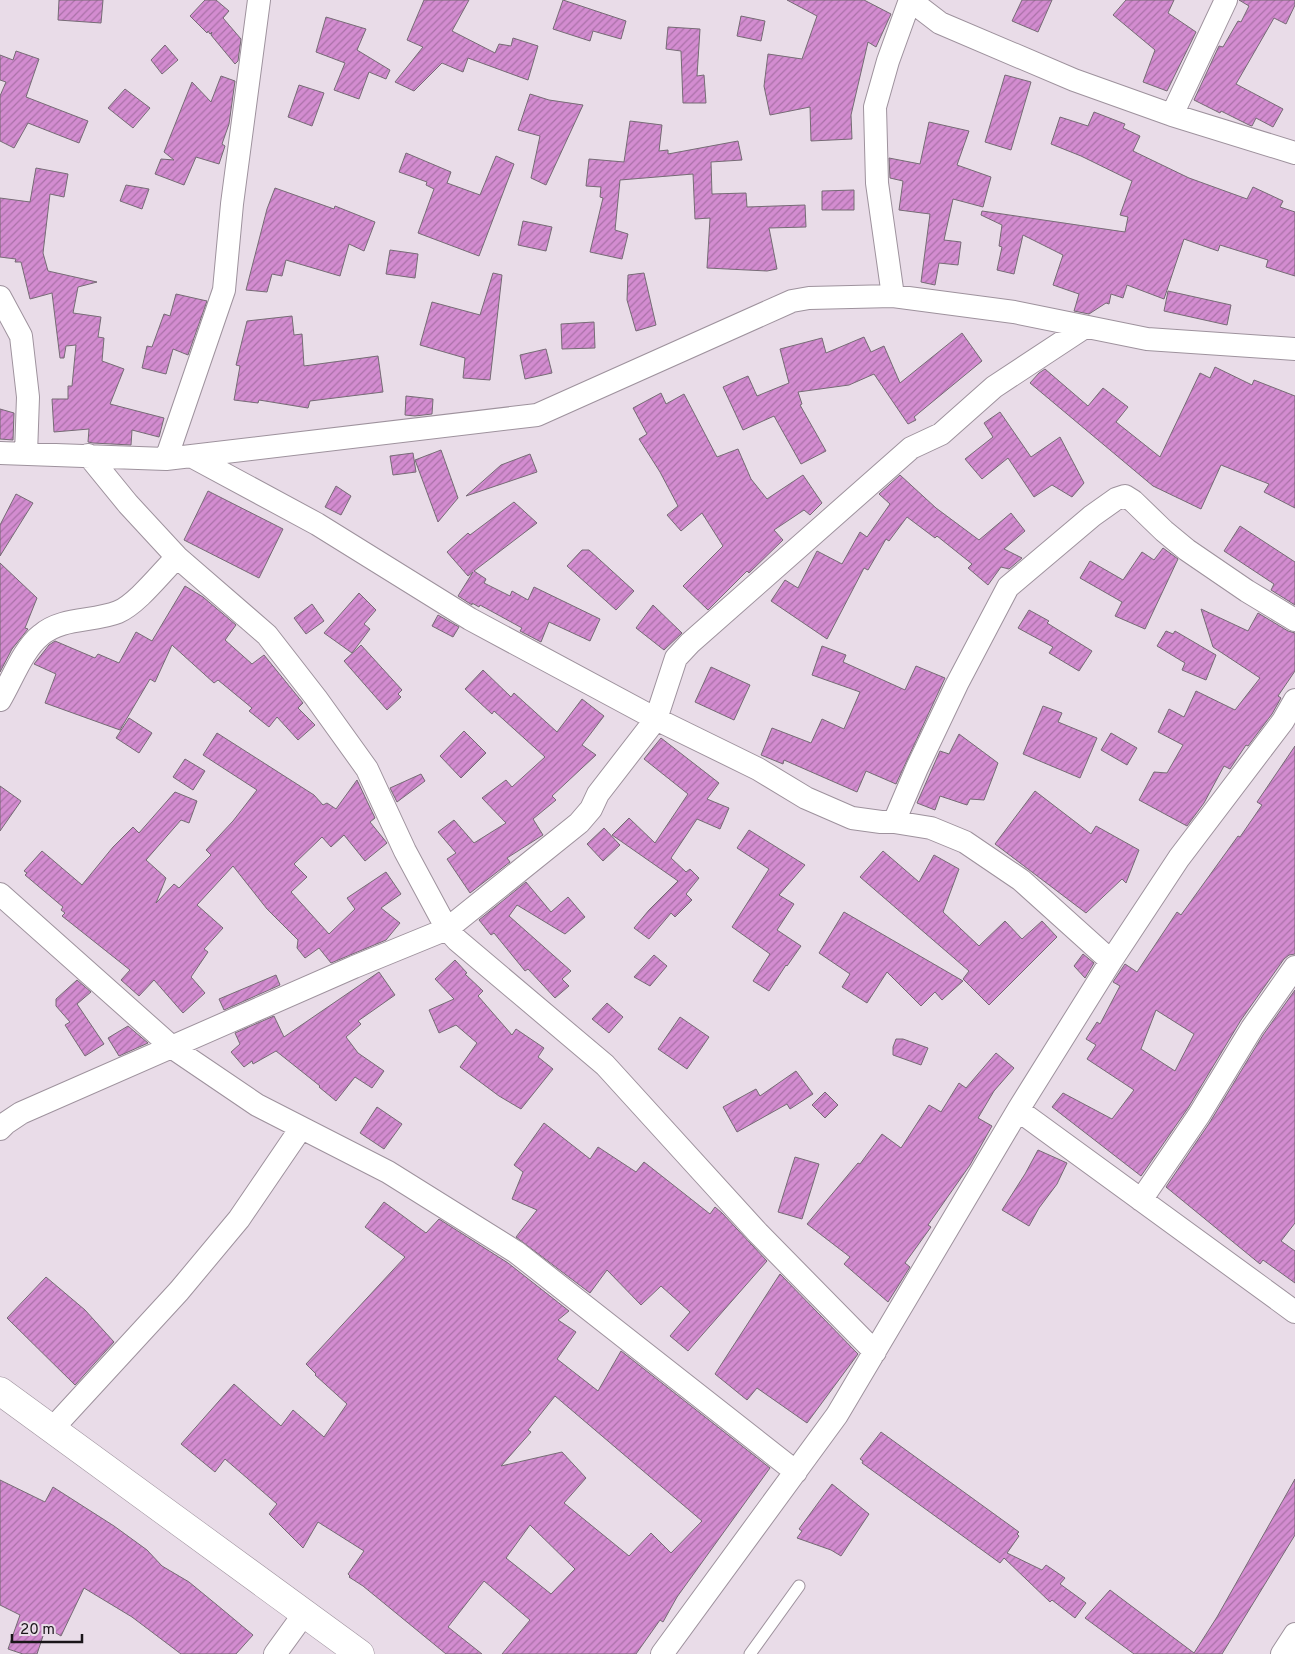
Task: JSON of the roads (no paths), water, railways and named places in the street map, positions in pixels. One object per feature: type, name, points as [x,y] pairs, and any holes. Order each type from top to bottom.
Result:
[{"type":"main road","points":[[0,1391],[360,1654]]},
{"type":"street","points":[[166,460],[224,290],[232,204],[259,0]]},
{"type":"street","points":[[893,296],[877,182],[875,107],[888,61],[910,0],[940,23],[1074,80],[1172,115],[1295,153]]},
{"type":"street","points":[[1172,115],[1226,0]]},
{"type":"street","points":[[0,453],[88,455],[166,460],[537,415],[792,301],[809,298],[893,296],[1014,312],[1146,339],[1295,349]]},
{"type":"street","points":[[0,297],[21,336],[28,397],[26,454]]},
{"type":"street","points":[[0,1129],[21,1113],[173,1048],[354,967],[447,930],[579,823],[590,809],[598,794],[656,719],[676,658],[690,642],[912,448],[941,434],[994,387],[1085,326]]},
{"type":"street","points":[[88,455],[128,504],[177,557],[267,635],[316,698],[367,769],[405,851],[447,930],[605,1065],[758,1233],[875,1352]]},
{"type":"street","points":[[191,456],[317,524],[470,619],[656,719],[758,769],[806,798],[852,818],[931,828],[965,842],[1021,880],[1111,961]]},
{"type":"street","points":[[894,822],[917,768],[957,684],[1008,587],[1092,516],[1116,499],[1125,496],[1133,501],[1187,550],[1247,591],[1295,620]]},
{"type":"street","points":[[0,700],[28,649],[40,635],[54,625],[104,617],[120,611],[134,601],[177,557]]},
{"type":"street","points":[[662,1654],[837,1414],[1018,1110],[1111,961],[1179,858],[1289,726],[1295,700]]},
{"type":"street","points":[[0,894],[173,1048],[257,1106],[388,1172],[516,1252],[796,1472]]},
{"type":"street","points":[[1141,1200],[1199,1115],[1252,1028],[1295,967]]},
{"type":"street","points":[[1018,1110],[1295,1312]]},
{"type":"street","points":[[52,1430],[179,1291],[239,1219],[301,1128]]},
{"type":"street","points":[[274,1654],[304,1614]]},
{"type":"street","points":[[1282,1654],[1295,1634]]},
{"type":"lane","points":[[750,1654],[799,1586]]}]
